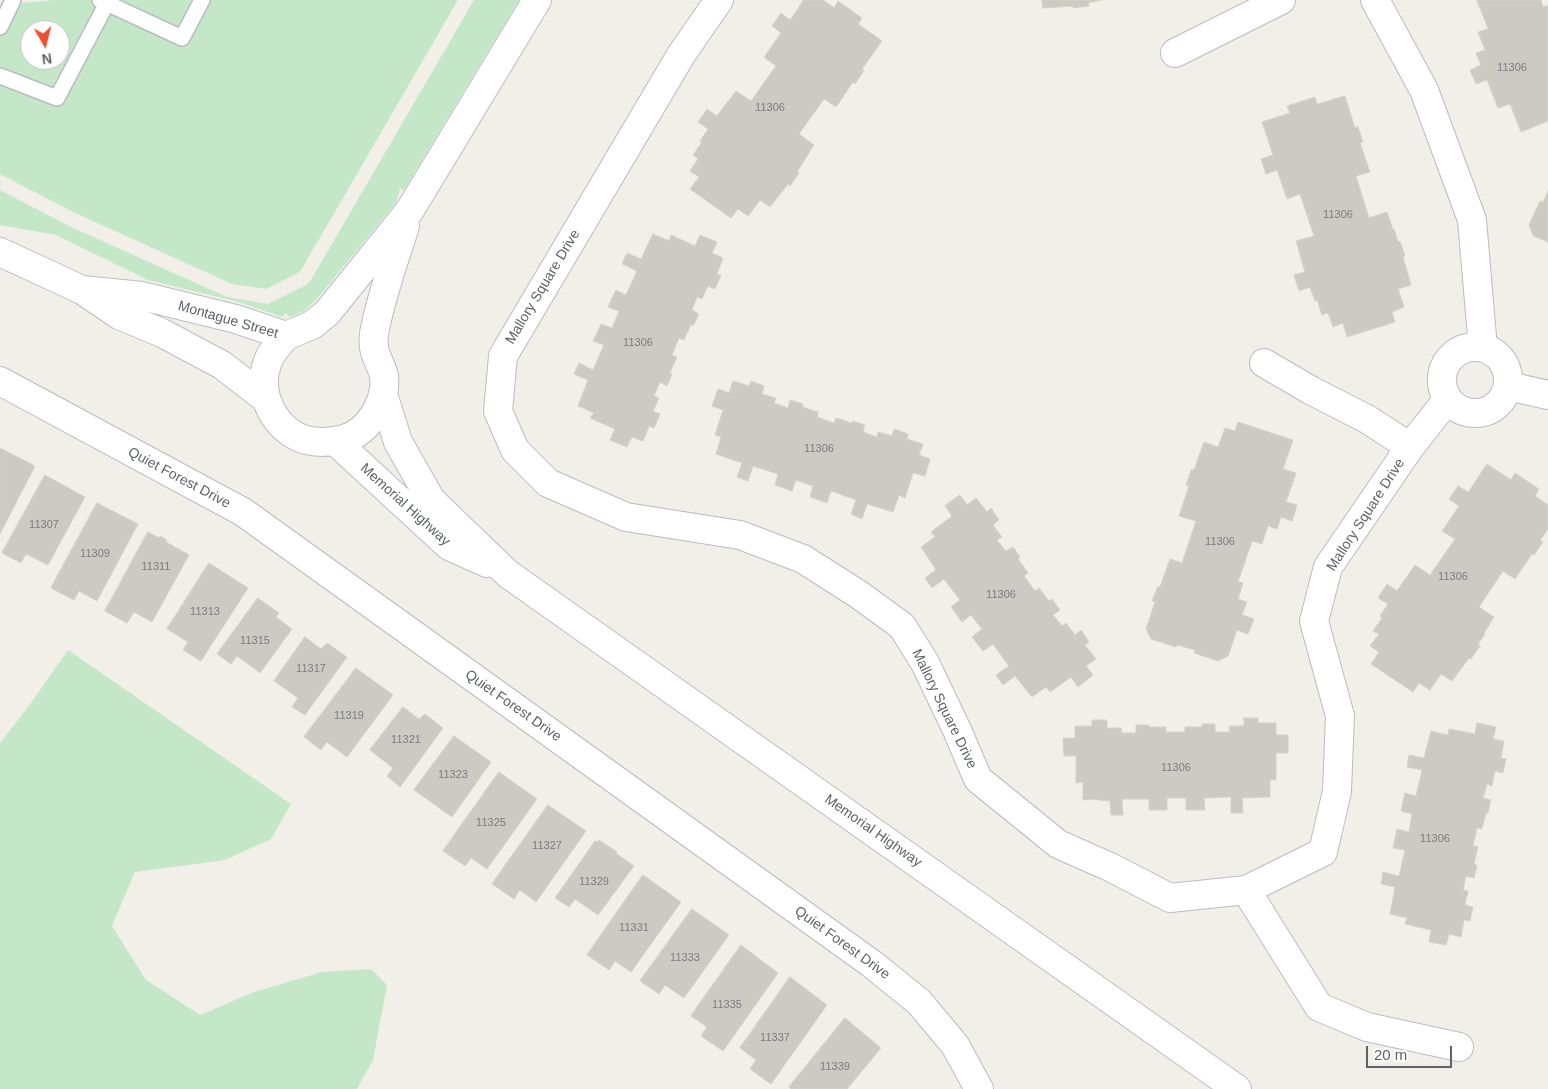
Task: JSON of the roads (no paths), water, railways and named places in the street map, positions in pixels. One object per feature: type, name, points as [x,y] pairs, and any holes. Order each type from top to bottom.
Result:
[{"type":"street","name":"Montague Street","points":[[82,290],[142,296],[236,319],[286,336],[312,325],[327,313],[410,210],[537,0]]},
{"type":"street","name":"Mallory Square Drive","points":[[718,0],[681,55],[503,356],[498,410],[515,450],[548,483],[626,517],[740,535],[803,559],[858,594],[902,626],[925,663],[978,779],[1058,844],[1110,867],[1170,898],[1246,890],[1323,852],[1337,791],[1340,716],[1314,620],[1328,567],[1410,447],[1448,398]]},
{"type":"street","points":[[1175,53],[1281,0]]},
{"type":"street","points":[[1375,0],[1424,90],[1472,220],[1483,348]]},
{"type":"street","name":"Montague Street","points":[[383,394],[384,376],[374,348],[375,326],[410,210]]},
{"type":"street","name":"Montague Street","points":[[0,252],[82,290],[119,315],[162,333],[222,365],[266,399]]},
{"type":"street","points":[[286,336],[274,349],[266,364],[264,382],[266,399],[274,417],[288,431],[306,440],[326,442],[346,439],[363,428],[376,413],[383,394]]},
{"type":"street","points":[[1472,347],[1483,348],[1500,358],[1508,376],[1508,386],[1504,396],[1497,405],[1487,411],[1465,412],[1455,407],[1448,398],[1443,388],[1442,377],[1445,366],[1461,350],[1472,347]]},
{"type":"street","name":"Mallory Square Drive","points":[[1264,363],[1312,392],[1367,419],[1410,447]]},
{"type":"street","name":"Quiet Forest Drive","points":[[0,382],[243,512],[872,964],[919,1002],[955,1046],[979,1089]]},
{"type":"street","points":[[1508,386],[1548,395]]},
{"type":"street","name":"Memorial Highway","points":[[383,394],[398,442],[431,500],[508,574],[1237,1089]]},
{"type":"street","name":"Memorial Highway","points":[[335,441],[449,546],[508,574]]},
{"type":"street","points":[[1246,890],[1319,1008],[1367,1027],[1459,1047]]},
{"type":"lane","points":[[0,27],[13,0]]},
{"type":"lane","points":[[0,76],[57,98],[104,2],[182,38],[202,0]]}]
